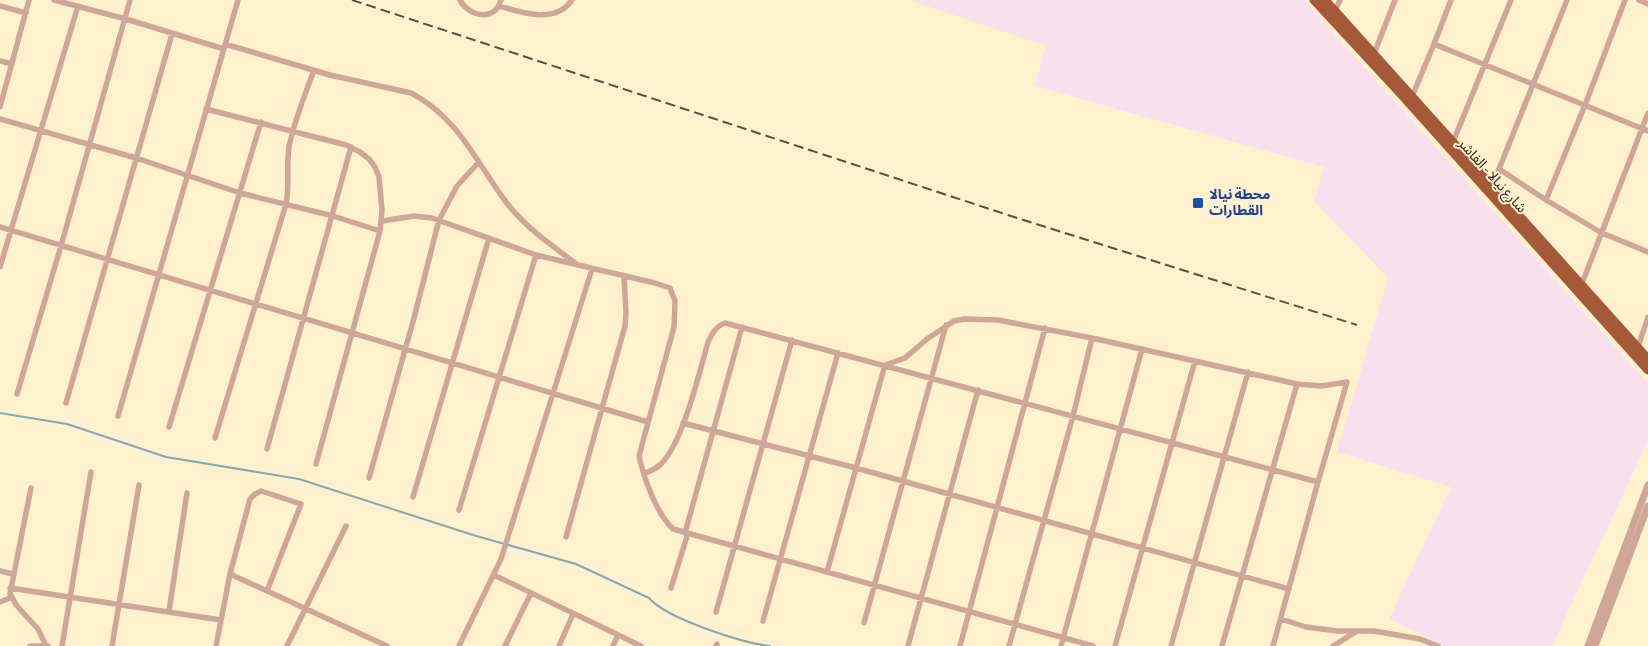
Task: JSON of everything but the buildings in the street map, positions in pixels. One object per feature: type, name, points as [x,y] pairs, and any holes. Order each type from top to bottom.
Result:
[{"type":"highway","name":"شارع نيالا - الفاشر","points":[[1314,0],[1454,142],[1460,155]]},
{"type":"highway","name":"شارع نيالا - الفاشر","points":[[1325,0],[1567,276],[1617,330],[1638,347],[1648,359]]},
{"type":"highway","name":"شارع نيالا - الفاشر","points":[[1567,276],[1581,286],[1648,370]]},
{"type":"street","points":[[0,107],[29,0]]},
{"type":"street","points":[[54,0],[126,19],[172,34],[375,86],[411,93],[419,97],[440,113],[460,133],[507,203],[522,220],[547,242],[580,266]]},
{"type":"street","points":[[17,394],[130,0]]},
{"type":"street","points":[[118,416],[238,0]]},
{"type":"street","points":[[460,0],[464,8],[478,14],[490,13],[500,3],[536,16],[564,9],[572,0]]},
{"type":"street","points":[[1336,11],[1340,0]]},
{"type":"street","points":[[1374,54],[1395,0]]},
{"type":"street","points":[[1411,100],[1451,0]]},
{"type":"street","points":[[1454,142],[1511,0]]},
{"type":"street","points":[[1491,190],[1567,0]]},
{"type":"street","points":[[1546,200],[1625,0]]},
{"type":"street","points":[[1639,0],[1648,4]]},
{"type":"street","points":[[0,6],[26,13]]},
{"type":"street","points":[[0,268],[78,6]]},
{"type":"street","points":[[66,403],[172,34]]},
{"type":"street","points":[[1434,44],[1645,130]]},
{"type":"street","points":[[0,61],[12,64]]},
{"type":"street","points":[[215,438],[286,204],[289,186],[288,155],[293,130],[314,70]]},
{"type":"street","points":[[206,109],[293,130],[352,147],[369,159],[375,166],[380,188],[382,221],[353,334],[316,464]]},
{"type":"street","points":[[1581,286],[1645,130],[1648,112]]},
{"type":"street","points":[[0,119],[136,158],[240,193],[333,216],[380,231]]},
{"type":"street","points":[[169,427],[261,122]]},
{"type":"street","points":[[267,449],[352,147]]},
{"type":"street","points":[[369,478],[440,220],[457,186],[479,162]]},
{"type":"street","points":[[1499,169],[1546,200],[1602,233],[1648,252]]},
{"type":"street","points":[[382,221],[414,216],[440,220],[536,255],[667,286],[672,291],[675,301],[675,317],[671,339],[639,452],[644,474],[656,503],[667,523],[673,529],[1093,646]]},
{"type":"street","points":[[0,228],[648,422]]},
{"type":"street","points":[[413,497],[488,238]]},
{"type":"street","points":[[460,510],[536,255]]},
{"type":"street","points":[[459,646],[500,559],[592,269]]},
{"type":"street","points":[[566,537],[626,320],[624,276]]},
{"type":"street","points":[[1638,347],[1648,317]]},
{"type":"street","points":[[885,365],[905,358],[954,321],[964,319],[998,320],[1092,338],[1297,384],[1321,386],[1347,382],[1273,646]]},
{"type":"street","points":[[644,474],[656,468],[665,459],[684,423],[711,336],[715,330],[724,324],[792,340],[1318,482]]},
{"type":"street","points":[[864,624],[946,326]]},
{"type":"street","points":[[671,588],[742,327]]},
{"type":"street","points":[[960,646],[1045,328]]},
{"type":"street","points":[[1009,646],[1074,416],[1092,338]]},
{"type":"street","points":[[716,612],[792,340]]},
{"type":"street","points":[[1061,646],[1142,349]]},
{"type":"street","points":[[763,621],[838,353]]},
{"type":"street","points":[[1115,646],[1195,361]]},
{"type":"street","points":[[827,572],[885,365]]},
{"type":"street","points":[[1171,646],[1248,372]]},
{"type":"street","points":[[1222,646],[1297,384]]},
{"type":"street","points":[[908,646],[978,390]]},
{"type":"street","points":[[684,423],[856,468],[1288,589]]},
{"type":"street","points":[[62,646],[91,472]]},
{"type":"street","points":[[112,646],[139,485]]},
{"type":"street","points":[[1588,646],[1648,485]]},
{"type":"street","points":[[30,646],[47,646],[38,629],[10,598],[10,588],[31,488]]},
{"type":"street","points":[[216,646],[230,574],[250,499],[261,491],[301,503],[267,591]]},
{"type":"street","points":[[169,611],[188,493]]},
{"type":"street","points":[[1595,646],[1648,506]]},
{"type":"street","points":[[287,646],[346,526]]},
{"type":"street","points":[[0,572],[13,574]]},
{"type":"street","points":[[230,574],[377,644],[387,646]]},
{"type":"street","points":[[494,575],[641,646]]},
{"type":"street","points":[[10,588],[221,620]]},
{"type":"street","points":[[505,646],[531,593]]},
{"type":"street","points":[[0,602],[10,598]]},
{"type":"street","points":[[559,646],[573,614]]},
{"type":"street","points":[[1281,619],[1306,627],[1389,634],[1420,640],[1438,646]]},
{"type":"street","points":[[1333,646],[1358,631]]},
{"type":"street","points":[[613,646],[618,635]]},
{"type":"shaded area","points":[[909,0],[1304,0],[1648,383],[1648,441],[1552,646],[1443,646],[1389,619],[1451,487],[1337,452],[1388,278],[1314,201],[1324,167],[1035,86],[1046,46]]},
{"type":"waterway","points":[[0,413],[67,424],[166,457],[299,479],[473,535],[576,564],[649,598],[658,606],[688,622],[742,640],[770,646]]},
{"type":"railway","points":[[352,0],[1014,217],[1357,325]]},
{"type":"place","name":"محطة نيالا القطارات","points":[[1198,203]]}]
